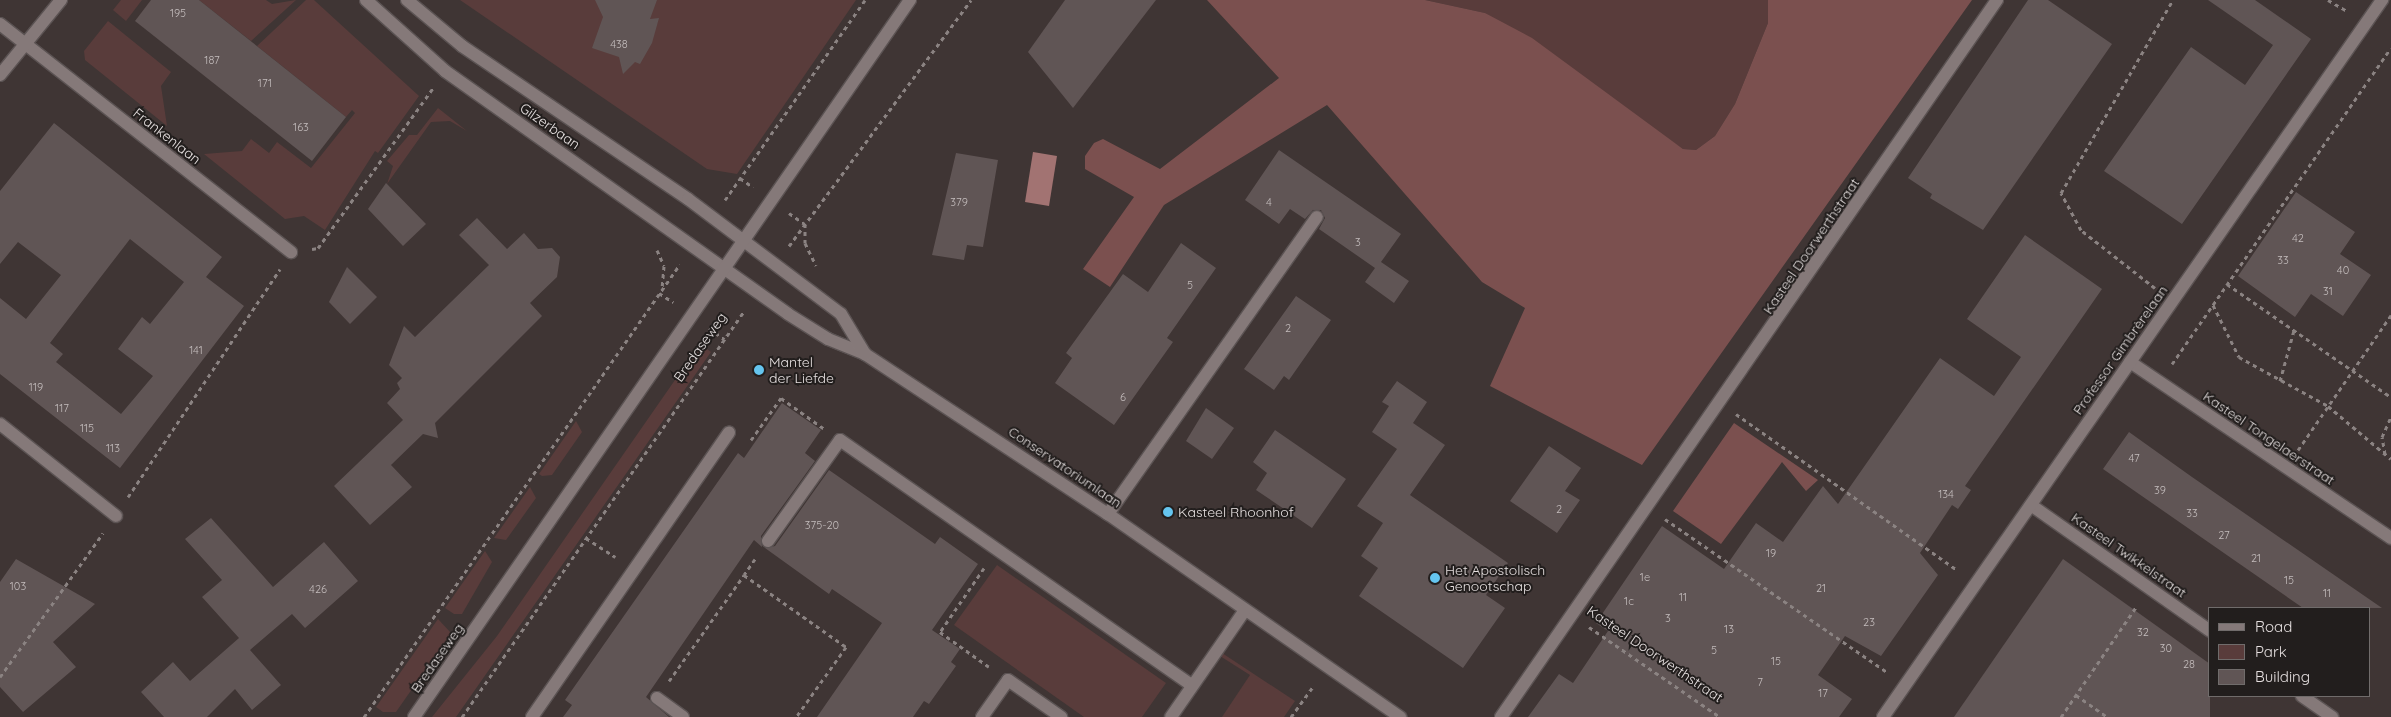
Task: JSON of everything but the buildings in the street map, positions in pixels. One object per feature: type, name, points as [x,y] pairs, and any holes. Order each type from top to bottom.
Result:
[{"type":"street","points":[[0,75],[60,0]]},
{"type":"street","name":"Gilzerbaan","points":[[366,0],[445,71],[724,268]]},
{"type":"street","name":"Gilzerbaan","points":[[407,0],[462,46],[743,240]]},
{"type":"street","name":"Bredaseweg","points":[[414,717],[910,0]]},
{"type":"street","name":"Kasteel Doorwerthstraat","points":[[1501,717],[1574,616],[1996,0]]},
{"type":"street","name":"Professor Gimbrèrelaan","points":[[1883,717],[2382,0]]},
{"type":"street","name":"Frankenlaan","points":[[0,24],[291,252]]},
{"type":"street","points":[[1108,514],[1318,218]]},
{"type":"street","name":"Conservatoriumlaan","points":[[743,240],[841,314],[866,354]]},
{"type":"street","name":"Conservatoriumlaan","points":[[724,268],[828,339],[866,354],[1108,514],[1400,717]]},
{"type":"street","name":"Kasteel Tongelaerstraat","points":[[2130,362],[2391,538]]},
{"type":"street","points":[[0,424],[116,516]]},
{"type":"street","points":[[532,717],[729,432]]},
{"type":"street","points":[[768,541],[840,440],[1192,686]]},
{"type":"street","name":"Kasteel Twikkelstraat","points":[[2031,505],[2208,630]]},
{"type":"street","points":[[1171,717],[1245,610]]},
{"type":"street","points":[[982,717],[1008,680],[1061,717]]},
{"type":"street","points":[[2303,697],[2332,717]]},
{"type":"street","points":[[657,698],[683,717]]},
{"type":"path","points":[[740,178],[865,0]]},
{"type":"path","points":[[776,265],[971,0]]},
{"type":"path","points":[[2172,301],[2081,230],[2061,193],[2173,0]]},
{"type":"path","points":[[2159,382],[2391,48]]},
{"type":"path","points":[[0,677],[116,516],[291,252],[318,248],[445,71]]},
{"type":"path","points":[[2228,284],[2391,397]]},
{"type":"path","name":"Bredaseweg","points":[[462,717],[758,292]]},
{"type":"path","name":"Bredaseweg","points":[[364,717],[659,293]]},
{"type":"path","points":[[2212,305],[2240,357],[2280,381],[2328,406],[2391,459]]},
{"type":"path","points":[[2286,467],[2391,315]]},
{"type":"path","points":[[2280,381],[2294,330]]},
{"type":"path","points":[[729,432],[748,445],[781,398],[840,440]]},
{"type":"path","points":[[1721,403],[1976,583]]},
{"type":"path","points":[[2385,455],[2382,438],[2391,417]]},
{"type":"path","points":[[1648,508],[1906,685]]},
{"type":"path","points":[[586,538],[633,570]]},
{"type":"path","points":[[657,698],[768,541]]},
{"type":"path","points":[[997,550],[940,632],[1008,680]]},
{"type":"path","points":[[744,575],[846,647],[796,717]]},
{"type":"path","points":[[2061,717],[2150,588]]},
{"type":"path","name":"Kasteel Doorwerthstraat","points":[[1574,616],[1720,717]]},
{"type":"path","points":[[1291,717],[1326,666]]},
{"type":"path","points":[[2076,695],[2108,717]]},
{"type":"green space","points":[[121,0],[142,0],[126,21],[113,10]]},
{"type":"green space","points":[[199,0],[266,0],[272,4],[296,0],[251,41]]},
{"type":"green space","points":[[306,0],[314,0],[419,96],[378,153],[375,151],[325,230],[304,216],[285,219],[204,154],[242,151],[251,139],[269,153],[277,142],[311,168],[355,113],[352,110],[346,117],[257,46]]},
{"type":"green space","points":[[460,0],[856,0],[737,174],[707,169]]},
{"type":"green space","points":[[1425,0],[1768,0],[1768,23],[1735,104],[1715,136],[1696,150],[1683,149],[1485,13]]},
{"type":"green space","points":[[108,21],[171,72],[161,86],[167,126],[85,60],[84,51]]},
{"type":"green space","points":[[438,108],[467,131],[450,121],[431,122],[387,184],[393,166],[387,161],[409,135],[417,135]]},
{"type":"green space","points":[[700,344],[711,352],[456,717],[432,717],[497,636]]},
{"type":"green space","points":[[576,421],[582,432],[552,475],[542,476],[539,474]]},
{"type":"green space","points":[[530,487],[536,498],[506,540],[494,538]]},
{"type":"green space","points":[[485,551],[492,562],[462,614],[454,614],[445,608]]},
{"type":"green space","points":[[997,565],[1166,683],[1142,717],[1084,717],[954,625]]},
{"type":"green space","points":[[438,619],[451,633],[396,712],[383,712],[376,707]]},
{"type":"green space","points":[[1222,653],[1295,701],[1284,717],[1222,717],[1250,675],[1220,656]]},
{"type":"shaded area","points":[[1207,0],[1425,0],[1485,13],[1532,38],[1683,149],[1696,150],[1715,136],[1735,104],[1768,23],[1768,0],[1972,0],[1642,465],[1490,386],[1525,308],[1482,282],[1327,105],[1164,205],[1110,287],[1083,269],[1134,197],[1085,169],[1085,156],[1094,143],[1103,139],[1160,169],[1279,78]]},
{"type":"shaded area","points":[[1033,152],[1057,156],[1049,206],[1025,202]]},
{"type":"shaded area","points":[[1734,423],[1818,480],[1806,491],[1782,462],[1721,544],[1673,511]]},
{"type":"place","name":"Mantel der Liefde","points":[[759,370]]},
{"type":"place","name":"Kasteel Rhoonhof","points":[[1168,512]]},
{"type":"place","name":"Het Apostolisch Genootschap","points":[[1435,578]]}]
